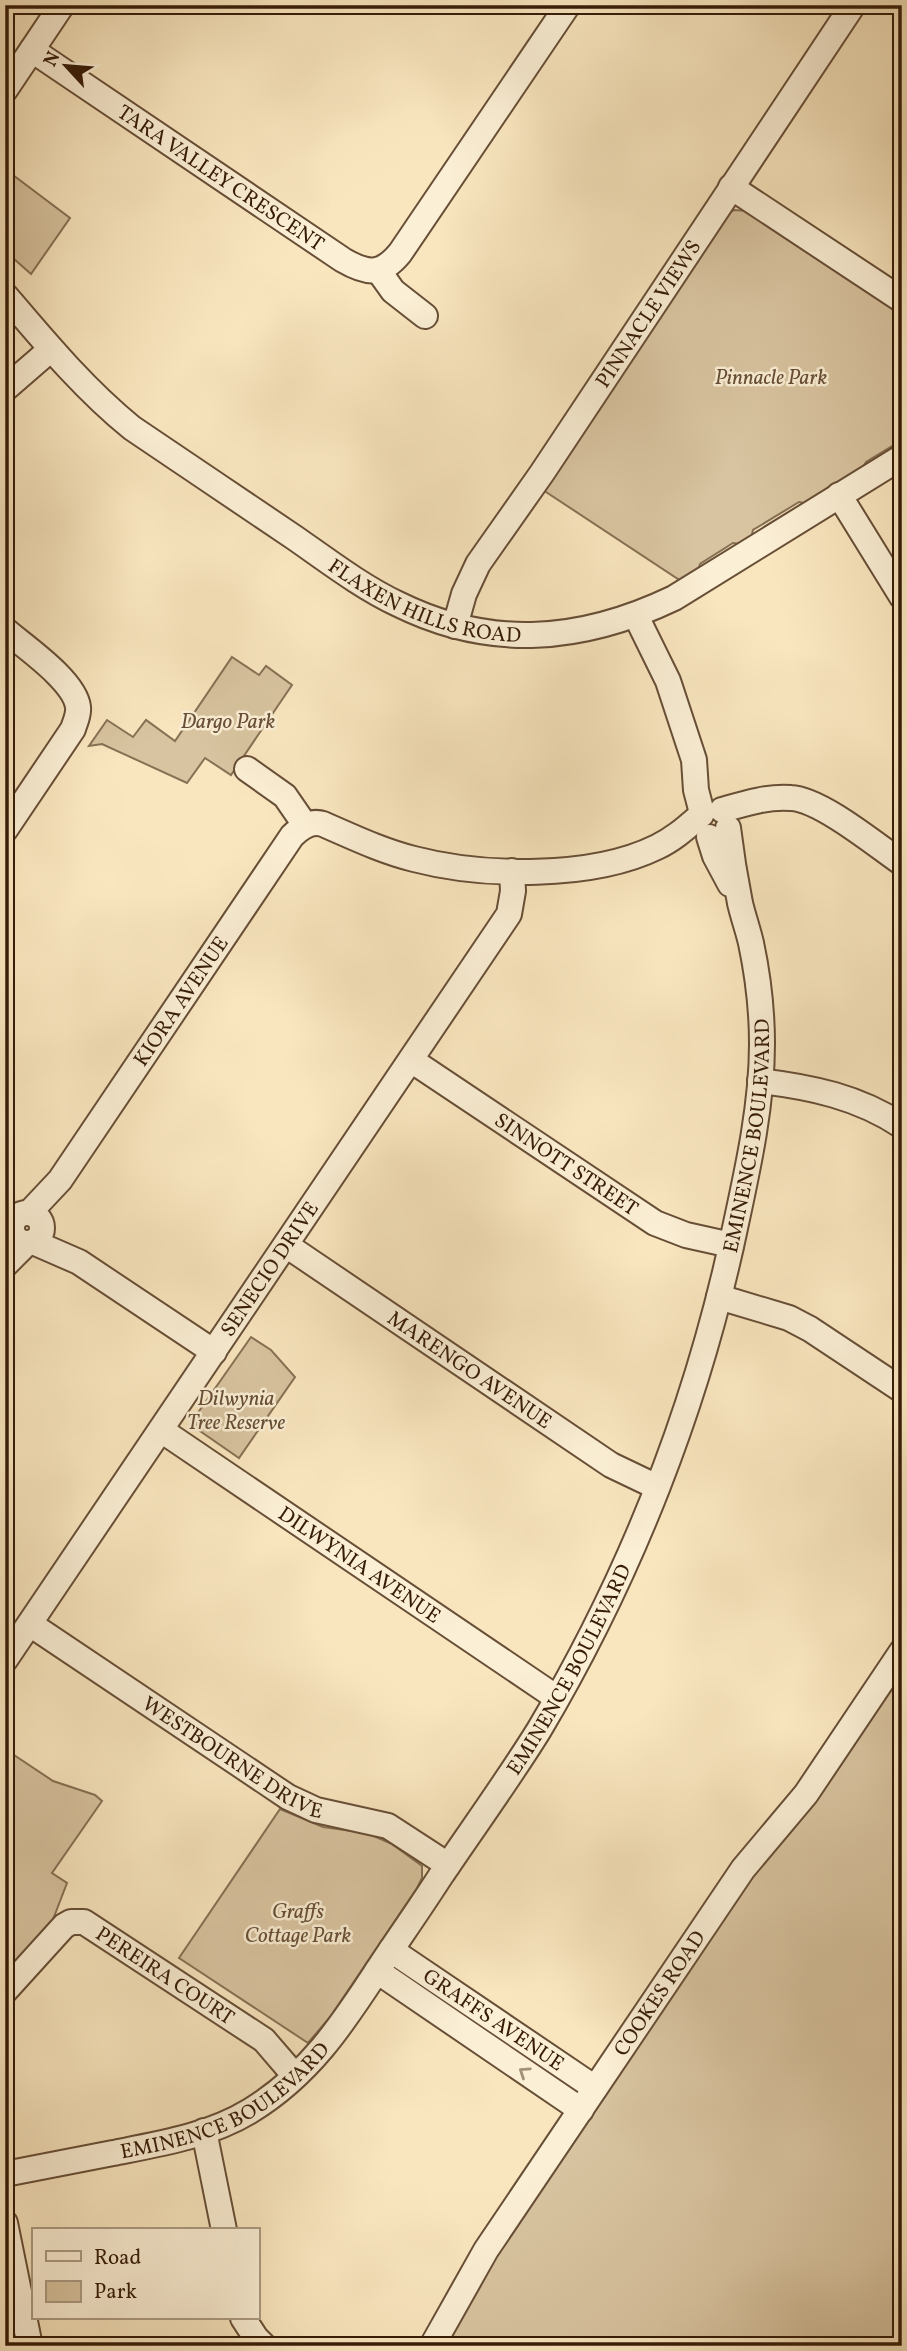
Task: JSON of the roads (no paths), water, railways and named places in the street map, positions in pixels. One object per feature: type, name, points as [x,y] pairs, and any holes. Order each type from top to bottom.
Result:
[{"type":"street","points":[[5,90],[62,5]]},
{"type":"street","points":[[425,316],[393,291],[378,270],[400,253],[568,5]]},
{"type":"street","name":"PINNACLE VIEWS","points":[[455,626],[464,594],[478,564],[542,473],[853,5]]},
{"type":"street","name":"TARA VALLEY CRESCENT","points":[[32,50],[343,260],[365,271],[378,270]]},
{"type":"street","points":[[731,187],[902,300]]},
{"type":"street","name":"FLAXEN HILLS ROAD","points":[[5,295],[50,350],[132,428],[373,590],[419,614],[455,626],[500,634],[552,635],[595,628],[643,613],[674,598],[902,457]]},
{"type":"street","points":[[5,389],[50,350]]},
{"type":"street","points":[[839,495],[902,597]]},
{"type":"street","name":"EMINENCE BOULEVARD","points":[[5,2175],[149,2146],[228,2123],[251,2110],[295,2076],[335,2034],[500,1790],[556,1698],[614,1587],[657,1487],[695,1380],[719,1297],[742,1195],[760,1081],[762,1048],[758,983],[751,943],[740,903],[715,856],[715,822],[696,790],[694,760],[668,681],[666,655],[660,633],[643,613]]},
{"type":"street","points":[[5,630],[65,682],[78,707],[73,729],[5,830]]},
{"type":"street","points":[[247,769],[285,796],[305,825],[313,822],[323,824],[384,850],[444,866],[512,871],[566,870],[594,866],[658,847],[689,842],[744,803],[792,798],[812,803],[902,863]]},
{"type":"street","name":"KIORA AVENUE","points":[[5,1265],[22,1228],[60,1180],[292,836],[305,825]]},
{"type":"street","name":"SENECIO DRIVE","points":[[5,1660],[509,914],[513,891],[512,871]]},
{"type":"street","name":"SINNOTT STREET","points":[[411,1060],[655,1223],[686,1235],[731,1245]]},
{"type":"street","points":[[760,1081],[796,1085],[851,1100],[870,1107],[902,1126]]},
{"type":"street","points":[[22,1228],[79,1262],[214,1352]]},
{"type":"street","name":"MARENGO AVENUE","points":[[285,1245],[611,1465],[657,1487]]},
{"type":"street","points":[[719,1297],[765,1309],[810,1329],[902,1390]]},
{"type":"street","name":"DILWYNIA AVENUE","points":[[161,1430],[556,1698]]},
{"type":"street","name":"WESTBOURNE DRIVE","points":[[30,1624],[288,1797],[325,1813],[388,1826],[448,1865]]},
{"type":"street","name":"COOKES ROAD","points":[[432,2346],[486,2250],[595,2088],[746,1865],[806,1794],[902,1651]]},
{"type":"street","name":"PEREIRA COURT","points":[[5,1991],[64,1926],[76,1921],[84,1922],[264,2040],[295,2076]]},
{"type":"street","name":"GRAFFS AVENUE","points":[[391,1950],[595,2088]]},
{"type":"street","name":"GRAFFS AVENUE","points":[[377,1971],[581,2110]]},
{"type":"street","points":[[204,2131],[224,2228]]},
{"type":"street","points":[[5,2223],[30,2346]]},
{"type":"street","points":[[244,2320],[264,2346]]},
{"type":"park label","name":"Pinnacle Park","points":[[771,377]]},
{"type":"park label","name":"Dargo Park","points":[[228,721]]},
{"type":"park label","name":"Dilwynia Tree Reserve","points":[[236,1410]]},
{"type":"park label","name":"Graffs Cottage Park","points":[[298,1923]]}]
